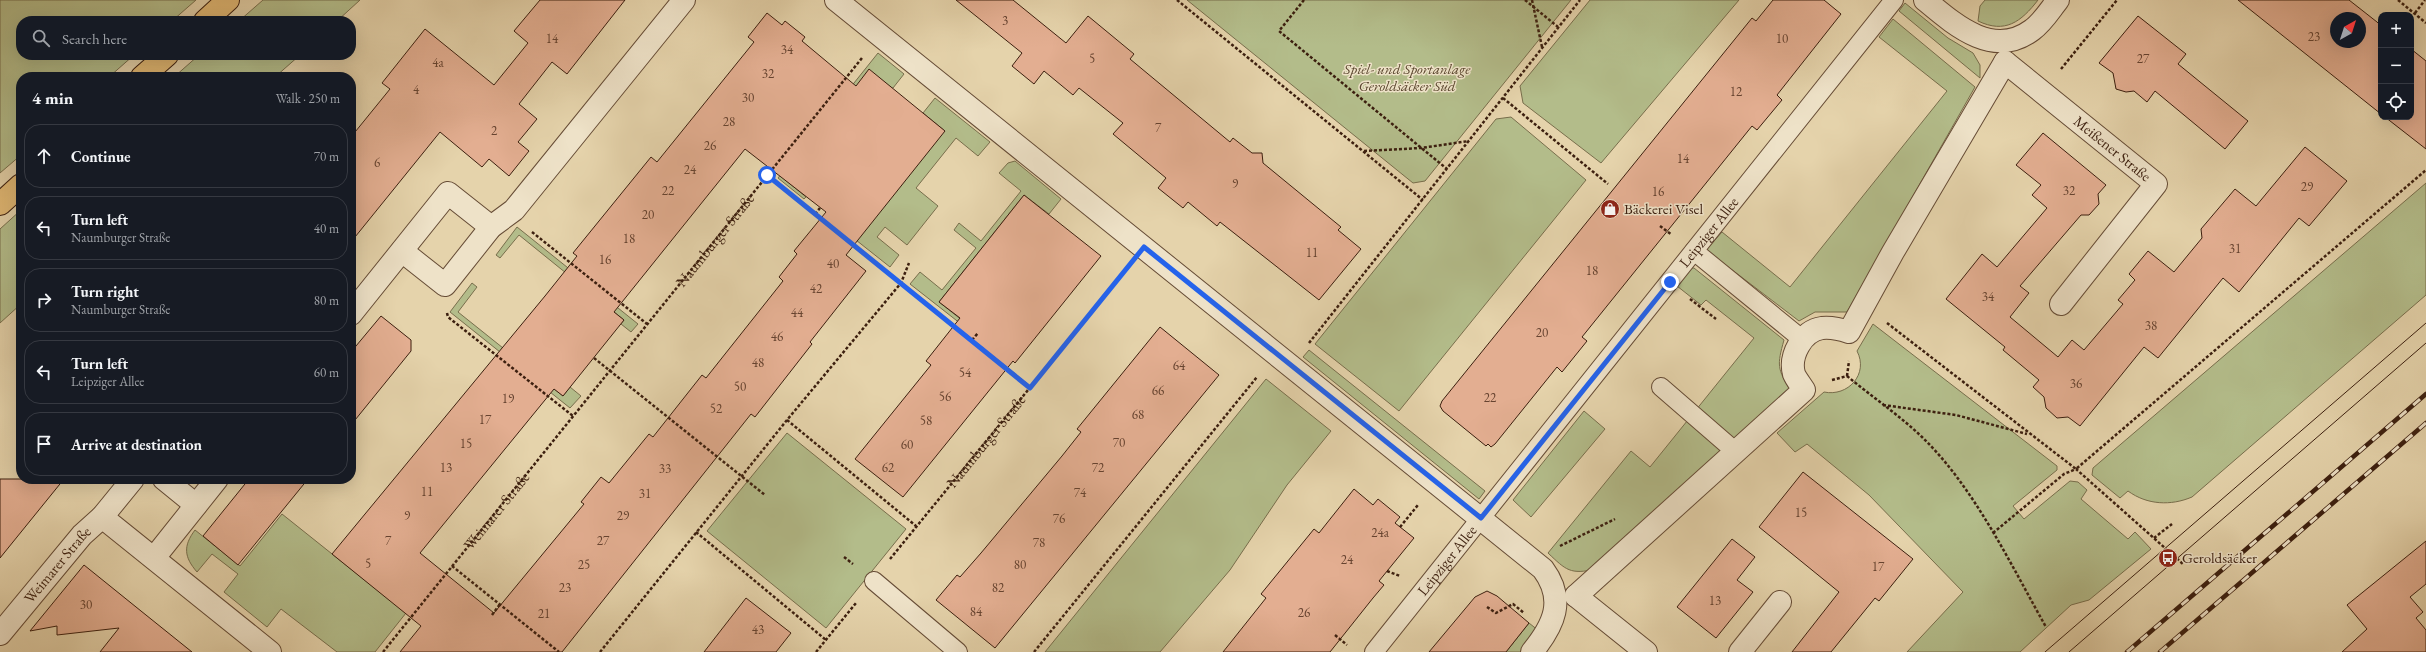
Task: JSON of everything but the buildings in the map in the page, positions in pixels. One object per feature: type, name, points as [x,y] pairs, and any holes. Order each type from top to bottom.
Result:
[{"type":"main road","points":[[210,16],[228,0]]},
{"type":"main road","points":[[148,72],[161,60]]},
{"type":"main road","points":[[0,204],[16,190]]},
{"type":"street","points":[[402,251],[445,285],[491,227],[510,213],[684,0]]},
{"type":"street","points":[[836,0],[1543,569],[1549,578],[1555,598],[1554,619],[1532,652]]},
{"type":"street","points":[[1925,0],[1968,33],[1985,39],[2002,41],[2022,36],[2031,30],[2058,0]]},
{"type":"street","points":[[1555,598],[1576,596],[1804,390],[1794,374],[1793,361],[1796,348],[1811,332],[1820,328],[1835,327],[1849,332],[2005,62],[2002,41]]},
{"type":"street","name":"Meißener Straße","points":[[2005,62],[2041,93],[2156,184],[2061,304]]},
{"type":"street","points":[[356,308],[448,193],[491,227]]},
{"type":"street","name":"Weimarer Straße","points":[[0,634],[82,535],[102,517],[129,484]]},
{"type":"street","points":[[170,484],[196,505]]},
{"type":"street","points":[[154,558],[213,484]]},
{"type":"street","name":"Weimarer Straße","points":[[102,517],[270,652]]},
{"type":"street","points":[[1576,596],[1646,652]]},
{"type":"street","points":[[1740,652],[1780,602]]},
{"type":"lane","name":"Leipziger Allee","points":[[1374,652],[1894,0]]},
{"type":"lane","points":[[1694,251],[1803,340]]},
{"type":"lane","points":[[1661,387],[1736,452]]},
{"type":"lane","points":[[874,581],[958,652]]},
{"type":"path","points":[[1177,0],[1423,200]]},
{"type":"path","points":[[1304,0],[1279,31],[1448,169]]},
{"type":"path","points":[[1525,0],[1558,27]]},
{"type":"path","points":[[1532,0],[1542,48]]},
{"type":"path","points":[[1034,652],[1423,200],[1580,0]]},
{"type":"path","points":[[2041,93],[2117,0]]},
{"type":"path","points":[[2398,0],[2426,23]]},
{"type":"path","points":[[2415,13],[2425,0]]},
{"type":"path","name":"Naumburger Straße","points":[[610,370],[880,35]]},
{"type":"path","points":[[1503,98],[1608,184]]},
{"type":"path","points":[[1363,151],[1421,148],[1469,141]]},
{"type":"path","points":[[1993,533],[2064,474],[2076,469],[2426,170]]},
{"type":"path","points":[[767,175],[1030,388]]},
{"type":"path","points":[[815,214],[820,208]]},
{"type":"path","points":[[510,213],[647,324]]},
{"type":"path","name":"Naumburger Straße","points":[[874,581],[916,526],[1144,247]]},
{"type":"path","points":[[600,652],[741,476],[901,283],[909,263]]},
{"type":"path","points":[[1670,282],[1716,319]]},
{"type":"path","points":[[445,285],[448,317],[573,416]]},
{"type":"path","points":[[1864,305],[2076,469],[2183,564]]},
{"type":"path","points":[[972,340],[978,332]]},
{"type":"path","points":[[594,358],[765,495]]},
{"type":"path","name":"Weimarer Straße","points":[[383,652],[610,370]]},
{"type":"path","points":[[1847,376],[1922,436],[1952,470],[1993,533],[2046,627]]},
{"type":"path","points":[[1883,405],[1956,415],[2030,434]]},
{"type":"path","points":[[787,420],[916,526]]},
{"type":"path","points":[[2154,538],[2172,524]]},
{"type":"path","points":[[696,532],[826,640]]},
{"type":"path","points":[[452,566],[559,652]]},
{"type":"path","points":[[816,652],[874,581]]},
{"type":"path","points":[[492,615],[500,604]]},
{"type":"path","points":[[1335,635],[1352,648]]},
{"type":"green space","points":[[0,0],[196,0],[178,16],[16,16],[16,60],[128,60],[115,72],[16,72],[16,159],[0,173]]},
{"type":"green space","points":[[263,0],[360,0],[342,16],[245,16]]},
{"type":"green space","name":"Spiel- und Sportanlage Geroldsäcker Süd","points":[[1187,0],[1571,0],[1425,181],[1413,183]]},
{"type":"green space","points":[[1590,0],[1739,0],[1601,163],[1523,103],[1520,86]]},
{"type":"green space","points":[[1985,0],[2038,0],[2019,20],[2012,24],[1996,26],[1978,21],[1980,6]]},
{"type":"green space","points":[[1905,3],[1948,38],[1973,53],[1980,65],[1980,78],[1899,11]]},
{"type":"green space","points":[[1893,19],[1975,87],[1847,312],[1815,312],[1799,321],[1706,250],[1722,232],[1790,287],[1947,91],[1879,37]]},
{"type":"green space","points":[[878,53],[904,74],[893,88],[850,94],[783,178],[806,197],[804,199],[778,178]]},
{"type":"green space","points":[[193,60],[294,60],[281,72],[180,72]]},
{"type":"green space","points":[[935,98],[990,142],[978,156],[956,138],[916,188],[938,206],[907,245],[885,227],[877,237],[899,255],[890,267],[832,221],[945,131],[923,113]]},
{"type":"green space","points":[[1511,117],[1586,180],[1399,411],[1315,344],[1496,119]]},
{"type":"green space","points":[[1015,161],[1061,199],[1049,214],[1024,195],[939,302],[963,321],[961,324],[910,284],[920,272],[942,290],[976,248],[954,230],[959,223],[981,241],[1021,191],[999,173],[1008,163]]},
{"type":"green space","points":[[2426,183],[2426,295],[2192,497],[2176,502],[2159,503],[2135,496],[2128,491],[2120,498],[2092,475],[2093,468]]},
{"type":"green space","points":[[16,215],[16,309],[0,323],[0,229]]},
{"type":"green space","points":[[517,227],[638,324],[631,332],[621,324],[624,320],[519,235],[500,258],[496,255]]},
{"type":"green space","points":[[1691,268],[1694,268],[1784,340],[1779,361],[1783,377],[1791,391],[1596,569],[1587,571],[1569,570],[1559,564],[1548,553],[1631,451],[1650,467],[1754,338],[1706,300],[1701,305],[1677,286]]},
{"type":"green space","points":[[472,283],[477,287],[458,312],[563,396],[570,387],[581,396],[570,408],[450,312]]},
{"type":"green space","points":[[1873,324],[2057,466],[2057,470],[2013,506],[2024,519],[2070,481],[2078,482],[2087,490],[2081,499],[2128,539],[2135,532],[2151,549],[2089,600],[2071,605],[2020,652],[1907,652],[1963,592],[1869,495],[1807,444],[1795,452],[1777,433],[1824,392],[1833,393],[1841,391],[1854,382],[1860,368],[1860,360],[1857,351]]},
{"type":"green space","points":[[1309,350],[1485,491],[1479,499],[1303,357]]},
{"type":"green space","points":[[1266,379],[1331,431],[1287,485],[1230,570],[1160,652],[1045,652]]},
{"type":"green space","points":[[1584,411],[1605,429],[1531,517],[1513,500]]},
{"type":"green space","points":[[787,433],[906,529],[826,628],[707,531]]},
{"type":"green space","points":[[282,514],[406,613],[375,652],[337,652],[281,609],[267,627],[224,592],[238,574],[212,554],[197,572],[187,556],[188,541],[195,530],[240,566]]},
{"type":"green space","points":[[1529,623],[1539,631],[1523,652],[1506,652]]},
{"type":"tram line","points":[[2045,652],[2426,323]]},
{"type":"tram line","points":[[2069,652],[2426,343]]},
{"type":"railway","points":[[2127,652],[2426,394]]},
{"type":"railway","points":[[2160,652],[2426,423]]},
{"type":"place","name":"Bäckerei Visel","points":[[1610,209]]},
{"type":"place","name":"Geroldsäcker","points":[[2168,558]]},
{"type":"route","points":[[767,175],[1030,388],[1144,247],[1481,518],[1670,282]]}]
